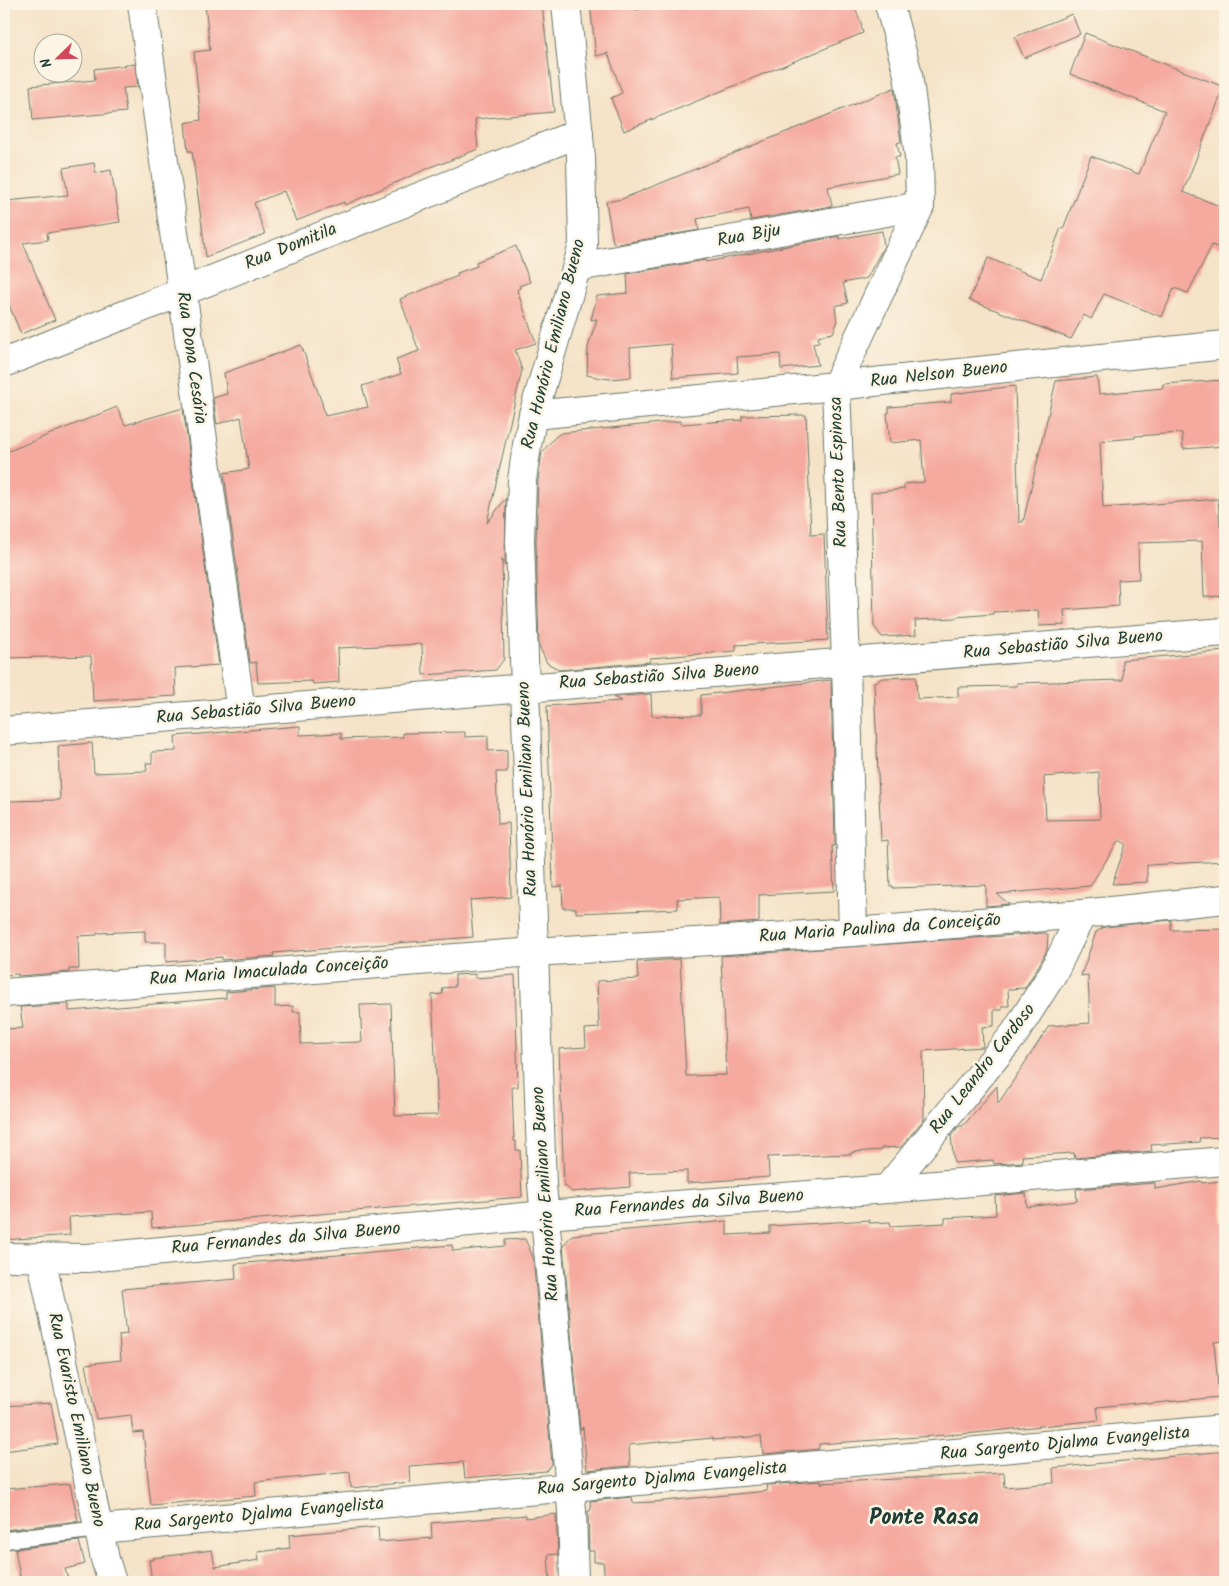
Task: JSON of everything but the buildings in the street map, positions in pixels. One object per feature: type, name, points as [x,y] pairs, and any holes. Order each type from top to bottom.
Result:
[{"type":"street","name":"Rua Dona Cesária","points":[[142,4],[241,712]]},
{"type":"street","name":"Rua Honório Emiliano Bueno","points":[[566,4],[581,157],[583,245],[578,267],[547,362],[533,415],[522,480],[520,532],[542,1185],[570,1488],[574,1582]]},
{"type":"street","name":"Rua Bento Espinosa","points":[[853,932],[836,386],[920,206],[919,157],[908,74],[889,4]]},
{"type":"street","name":"Rua Domitila","points":[[4,363],[579,133]]},
{"type":"street","name":"Rua Biju","points":[[578,267],[920,206]]},
{"type":"street","name":"Rua Nelson Bueno","points":[[533,415],[836,386],[1225,345]]},
{"type":"street","name":"Rua Sebastião Silva Bueno","points":[[4,731],[1225,632]]},
{"type":"street","name":"Rua Maria Paulina da Conceição","points":[[534,952],[853,932],[1082,914],[1225,899]]},
{"type":"street","name":"Rua Leandro Cardoso","points":[[887,1189],[1015,1033],[1053,973],[1082,914]]},
{"type":"street","name":"Rua Maria Imaculada Conceição","points":[[4,993],[534,952]]},
{"type":"street","name":"Rua Fernandes da Silva Bueno","points":[[4,1257],[87,1258],[545,1215],[1225,1161]]},
{"type":"street","name":"Rua Evaristo Emiliano Bueno","points":[[41,1257],[112,1582]]},
{"type":"street","name":"Rua Sargento Djalma Evangelista","points":[[99,1529],[1225,1429]]},
{"type":"lane","points":[[6,1540],[99,1529]]},
{"type":"district","name":"Ponte Rasa","points":[[924,1518]]}]
